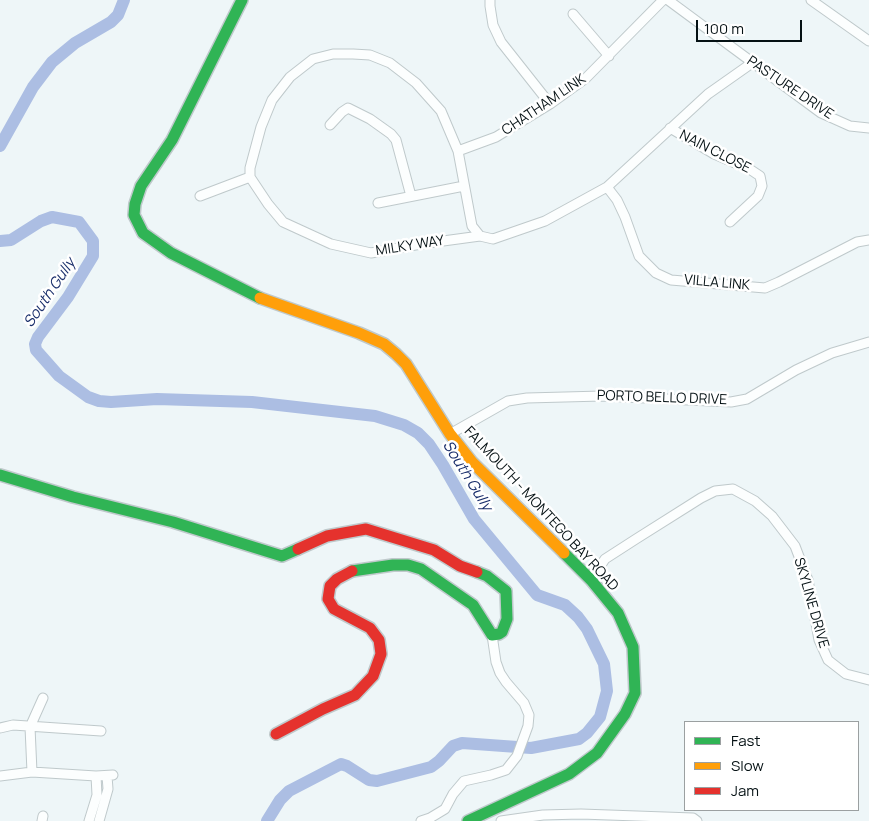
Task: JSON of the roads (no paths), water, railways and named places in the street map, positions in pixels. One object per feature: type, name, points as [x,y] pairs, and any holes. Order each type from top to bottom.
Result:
[{"type":"main road","name":"FALMOUTH - MONTEGO BAY ROAD","points":[[242,0],[172,140],[141,186],[135,204],[134,215],[143,233],[171,253],[259,298],[359,333],[384,344],[406,364],[450,434],[472,462],[591,580],[618,613],[632,647],[635,693],[625,714],[597,753],[569,774],[468,821]]},
{"type":"main road","points":[[0,475],[173,522],[282,556],[327,536],[366,529],[434,550],[460,566],[487,576],[506,591],[507,619],[502,632],[492,635],[472,605],[421,569],[408,565],[393,565],[349,571],[330,586],[328,599],[334,609],[370,628],[379,640],[380,654],[373,676],[355,695],[323,709],[276,734]]},
{"type":"street","points":[[490,0],[493,25],[501,42],[550,104]]},
{"type":"street","name":"CHATHAM LINK","points":[[458,151],[496,137],[550,104],[586,78],[663,0]]},
{"type":"street","name":"PASTURE DRIVE","points":[[668,0],[821,113],[850,126],[869,128]]},
{"type":"street","points":[[811,0],[869,41]]},
{"type":"street","points":[[573,14],[609,56]]},
{"type":"street","points":[[200,196],[250,177],[250,168],[261,127],[272,100],[290,76],[313,59],[333,54],[370,55],[390,63],[416,83],[441,111],[458,151],[472,226],[480,236]]},
{"type":"street","name":"MILKY WAY","points":[[250,177],[283,222],[331,244],[371,253],[480,236],[493,239],[545,221],[607,187],[708,94],[752,63]]},
{"type":"street","points":[[330,125],[348,108],[370,119],[391,134],[396,140],[411,196]]},
{"type":"street","name":"NAIN CLOSE","points":[[670,128],[714,154],[751,170],[760,176],[762,186],[758,196],[730,222]]},
{"type":"street","points":[[378,203],[464,186]]},
{"type":"street","name":"VILLA LINK","points":[[607,187],[617,200],[625,217],[639,256],[656,273],[671,280],[765,288],[857,242],[869,240]]},
{"type":"street","name":"PORTO BELLO DRIVE","points":[[450,434],[508,401],[527,398],[602,396],[731,402],[747,398],[796,370],[832,353],[869,342]]},
{"type":"street","name":"SKYLINE DRIVE","points":[[591,580],[605,559],[636,539],[701,498],[715,491],[733,489],[755,501],[772,516],[795,546],[808,580],[819,640],[828,660],[846,674],[869,680]]},
{"type":"street","points":[[421,821],[445,809],[453,794],[464,781],[506,770],[517,756],[528,726],[529,716],[524,704],[500,672],[494,656],[492,635]]},
{"type":"street","points":[[32,772],[30,727],[43,698]]},
{"type":"street","points":[[0,728],[13,725],[101,731]]},
{"type":"street","points":[[0,776],[32,772],[110,776],[99,821]]},
{"type":"street","points":[[88,821],[97,795],[96,776]]},
{"type":"street","points":[[502,821],[543,815],[581,814],[694,820]]},
{"type":"waterway","name":"South Gully","points":[[0,146],[33,87],[52,62],[75,43],[111,22],[118,15],[124,0]]},
{"type":"waterway","name":"South Gully","points":[[0,241],[11,240],[41,221],[52,217],[79,222],[93,241],[93,256],[68,297],[38,337],[35,344],[36,350],[59,376],[88,397],[99,401],[111,402],[157,399],[252,402],[375,416],[404,425],[418,433],[429,444],[443,465],[474,519],[537,595],[565,605],[578,617],[587,629],[604,664],[607,691],[600,717],[587,733],[579,739],[531,748],[462,743],[453,746],[431,767],[377,781],[369,780],[341,764],[289,791],[280,800],[267,821]]}]
